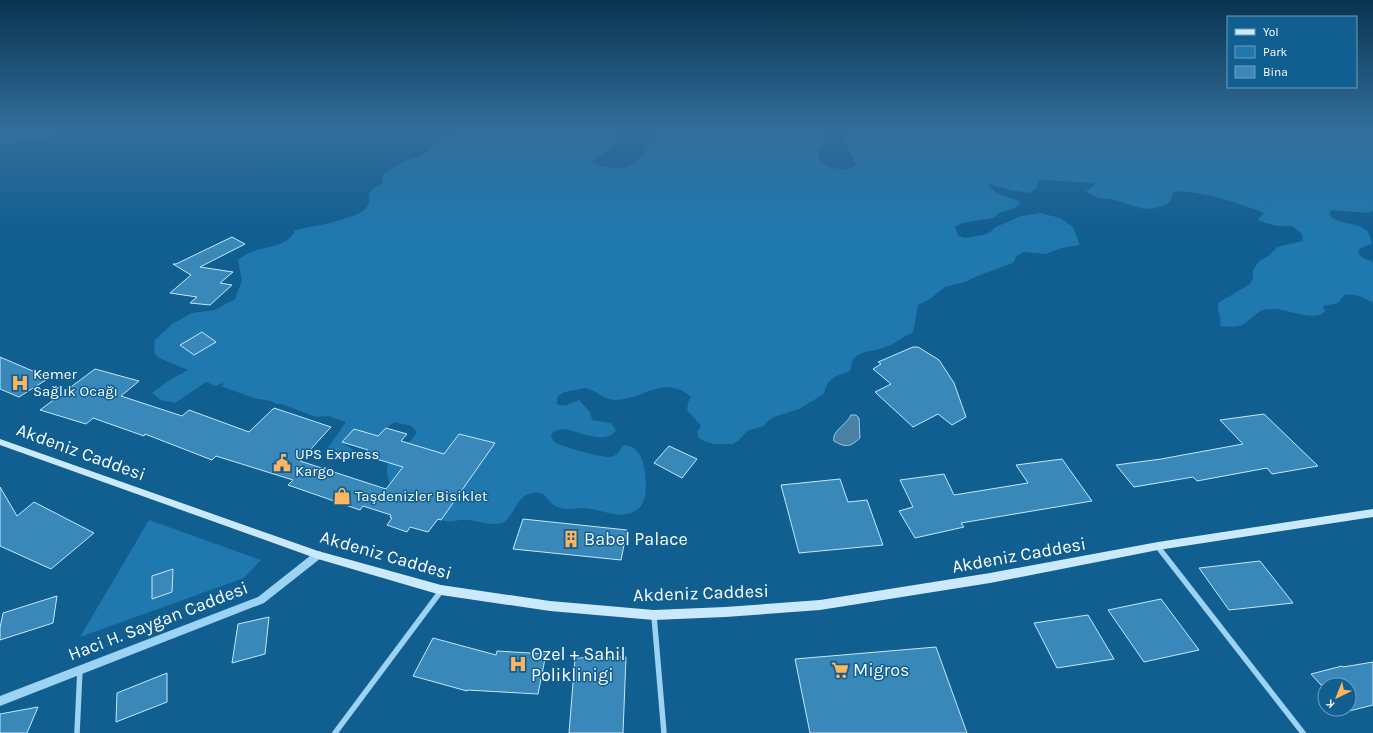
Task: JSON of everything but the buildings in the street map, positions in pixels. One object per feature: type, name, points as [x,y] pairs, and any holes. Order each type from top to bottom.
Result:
[{"type":"main road","name":"Akdeniz Caddesi","points":[[0,442],[318,555],[441,590],[550,606],[654,615],[725,612],[820,605],[990,578],[1158,546],[1373,513]]},
{"type":"street","points":[[1158,546],[1303,733]]},
{"type":"street","name":"Haci H. Saygan Caddesi","points":[[0,701],[261,600],[318,555]]},
{"type":"street","points":[[335,733],[441,590]]},
{"type":"street","points":[[654,615],[664,733]]},
{"type":"street","points":[[77,733],[80,669]]},
{"type":"green space","points":[[402,163],[595,163],[616,169],[625,168],[635,163],[823,163],[834,168],[848,169],[856,165],[855,163],[1373,163],[1373,211],[1367,213],[1333,210],[1330,211],[1330,214],[1336,220],[1359,226],[1369,233],[1372,244],[1360,248],[1358,253],[1363,258],[1373,262],[1373,303],[1359,296],[1344,295],[1338,303],[1323,306],[1325,311],[1315,316],[1268,309],[1258,312],[1244,324],[1230,327],[1220,326],[1218,303],[1250,284],[1253,278],[1253,270],[1259,261],[1270,255],[1277,247],[1303,241],[1302,234],[1292,226],[1275,225],[1258,220],[1264,213],[1232,202],[1192,192],[1173,193],[1170,202],[1161,206],[1146,209],[1091,195],[1086,191],[1095,185],[1095,183],[1044,180],[1038,181],[1036,189],[1030,193],[1010,190],[990,184],[990,188],[999,194],[1019,201],[1020,204],[1014,208],[999,213],[993,218],[962,223],[955,227],[958,236],[965,238],[983,235],[996,227],[1021,216],[1040,213],[1060,218],[1073,227],[1080,245],[1061,248],[1046,254],[1024,252],[1017,256],[1013,263],[965,282],[945,287],[930,299],[918,305],[913,333],[884,348],[867,352],[855,357],[850,371],[833,378],[828,384],[824,394],[799,409],[774,417],[764,426],[747,431],[733,444],[714,444],[699,438],[697,432],[701,426],[687,410],[691,397],[681,390],[672,387],[653,390],[634,397],[614,400],[606,398],[586,388],[563,393],[558,397],[557,404],[566,405],[579,400],[590,412],[592,420],[611,423],[616,430],[607,437],[594,437],[567,430],[558,430],[554,431],[551,435],[553,441],[560,445],[606,457],[615,455],[624,445],[630,446],[637,451],[643,462],[646,477],[644,499],[641,506],[632,513],[622,515],[585,508],[568,509],[554,505],[545,495],[533,493],[527,494],[523,497],[508,519],[504,522],[497,524],[465,520],[448,522],[441,520],[494,443],[459,434],[444,454],[419,447],[390,483],[387,474],[390,460],[412,439],[417,432],[411,426],[395,422],[378,436],[354,429],[342,442],[354,451],[351,455],[341,458],[325,452],[346,422],[328,416],[316,417],[282,404],[276,404],[268,400],[254,398],[221,386],[224,384],[223,383],[216,386],[206,382],[175,403],[160,400],[152,393],[168,381],[188,370],[159,358],[154,353],[155,340],[172,324],[192,313],[215,310],[235,299],[242,280],[238,260],[252,252],[278,245],[288,239],[295,230],[332,222],[360,213],[368,205],[369,194],[374,188],[382,184],[383,175]]},
{"type":"green space","points":[[149,520],[261,560],[244,578],[80,637]]},
{"type":"shaded area","points":[[851,415],[856,415],[859,418],[860,438],[851,445],[845,446],[834,441],[834,438],[837,431]]},
{"type":"place","name":"Kemer Sağlık Ocağı","points":[[20,383]]},
{"type":"place","name":"UPS Express Kargo","points":[[282,463]]},
{"type":"place","name":"Taşdenizler Bisiklet","points":[[342,496]]},
{"type":"place","name":"Babel Palace","points":[[571,539]]},
{"type":"place","name":"Ozel + Sahil Poliklinigi","points":[[518,664]]},
{"type":"place","name":"Migros","points":[[840,670]]}]
